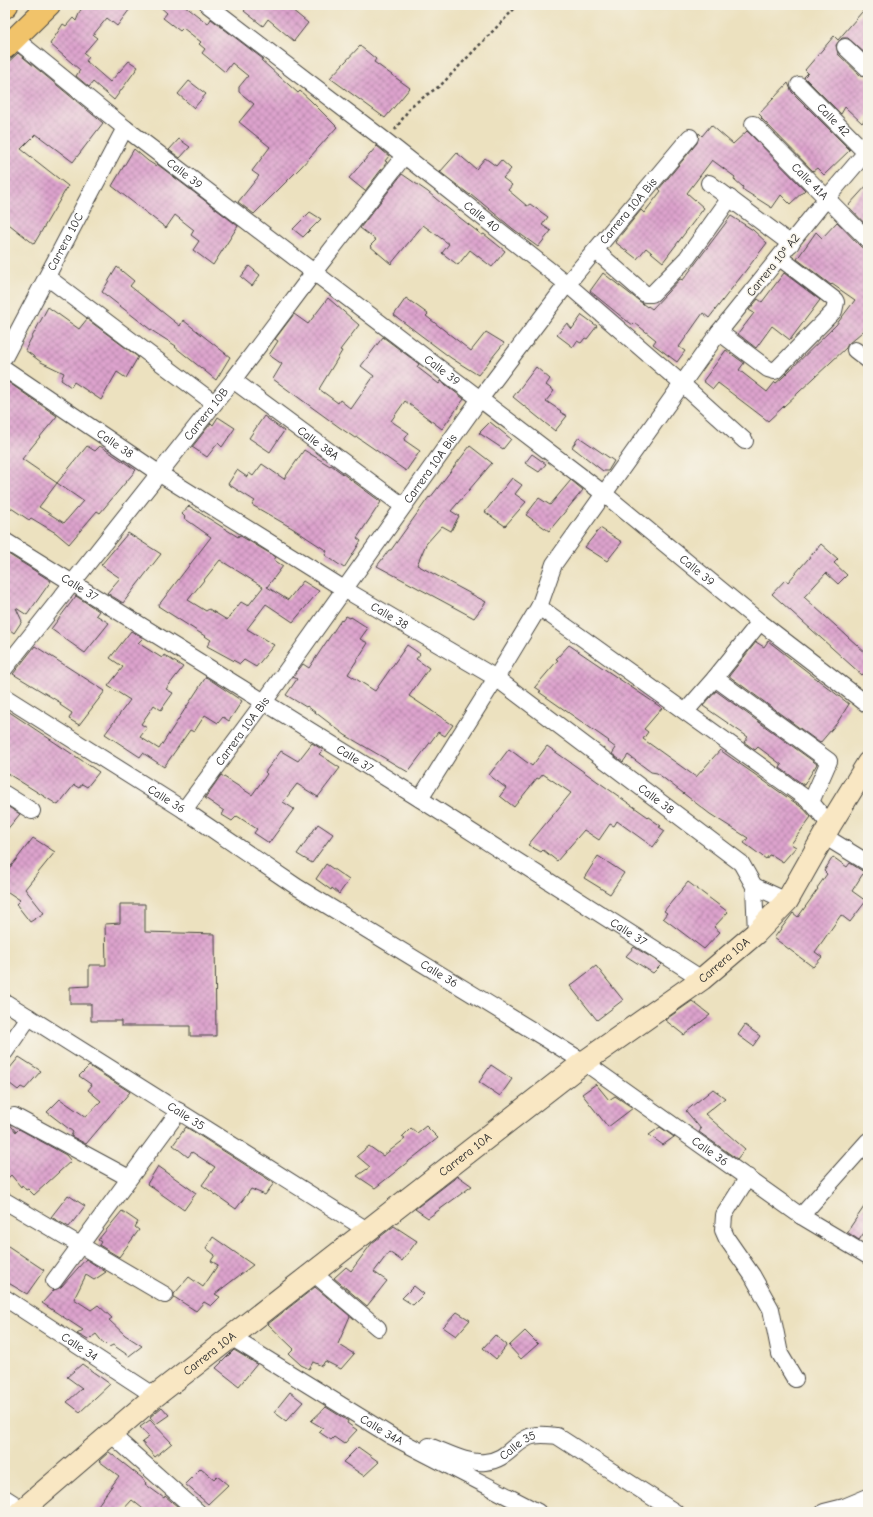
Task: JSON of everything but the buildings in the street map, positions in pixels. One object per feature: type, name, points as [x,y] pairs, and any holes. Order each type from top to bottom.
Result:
[{"type":"main road","points":[[9,43],[46,6]]},
{"type":"street","name":"Calle 40","points":[[208,5],[387,142],[568,284],[745,441]]},
{"type":"street","name":"Calle 39","points":[[9,43],[124,128],[604,492],[760,622],[868,705]]},
{"type":"street","points":[[845,47],[868,69]]},
{"type":"street","name":"Calle 42","points":[[799,85],[867,153]]},
{"type":"street","name":"Calle 41A","points":[[753,124],[868,240]]},
{"type":"street","name":"Carrera 10C","points":[[5,356],[124,128]]},
{"type":"street","name":"Carrera 10A Bis","points":[[184,810],[264,702],[480,399],[568,284],[690,136]]},
{"type":"street","name":"Carrera 10ª A2","points":[[604,492],[719,332],[826,199],[867,153]]},
{"type":"street","name":"Carrera 10B","points":[[5,668],[160,474],[404,156]]},
{"type":"street","points":[[708,183],[791,244]]},
{"type":"street","points":[[596,250],[645,294],[652,294],[688,258],[730,198]]},
{"type":"street","points":[[719,332],[768,369],[775,371],[834,311],[835,300],[780,258]]},
{"type":"street","points":[[47,277],[214,403]]},
{"type":"street","points":[[856,350],[868,360]]},
{"type":"street","name":"Calle 38","points":[[5,369],[160,474],[344,589],[496,678],[741,864],[754,886]]},
{"type":"street","name":"Calle 38A","points":[[233,380],[403,506]]},
{"type":"street","points":[[420,799],[539,607],[554,564],[604,492]]},
{"type":"street","name":"Calle 37","points":[[5,541],[74,582],[420,799],[702,979]]},
{"type":"street","points":[[539,607],[811,802],[827,830],[868,863]]},
{"type":"street","points":[[686,711],[715,678],[760,622]]},
{"type":"street","points":[[715,678],[829,761],[811,802]]},
{"type":"street","name":"Calle 36","points":[[5,697],[184,810],[296,887],[584,1062],[801,1216],[868,1256]]},
{"type":"street","name":"Carrera 10A","points":[[19,1508],[155,1396],[312,1272],[584,1062],[702,979],[756,933],[787,901],[827,830],[868,763]]},
{"type":"street","points":[[5,794],[32,811]]},
{"type":"street","points":[[756,933],[754,886],[787,901]]},
{"type":"street","name":"Calle 35","points":[[5,1002],[367,1230]]},
{"type":"street","points":[[5,1052],[29,1017]]},
{"type":"street","points":[[54,1281],[179,1111]]},
{"type":"street","points":[[14,1116],[130,1178]]},
{"type":"street","points":[[801,1216],[868,1141]]},
{"type":"street","points":[[748,1177],[724,1215],[723,1230],[727,1239],[752,1275],[770,1309],[774,1334],[780,1354],[795,1379]]},
{"type":"street","points":[[5,1201],[165,1295]]},
{"type":"street","points":[[312,1272],[378,1328]]},
{"type":"street","name":"Calle 34","points":[[5,1298],[155,1396]]},
{"type":"street","name":"Calle 34A","points":[[230,1337],[391,1436],[538,1512]]},
{"type":"street","points":[[110,1434],[198,1512]]},
{"type":"street","name":"Calle 35","points":[[391,1436],[419,1442],[469,1461],[484,1463],[506,1456],[527,1437],[540,1434],[557,1436],[675,1512]]},
{"type":"street","points":[[824,1512],[844,1508],[868,1497]]},
{"type":"path","points":[[387,142],[411,106],[441,85],[518,5]]}]
